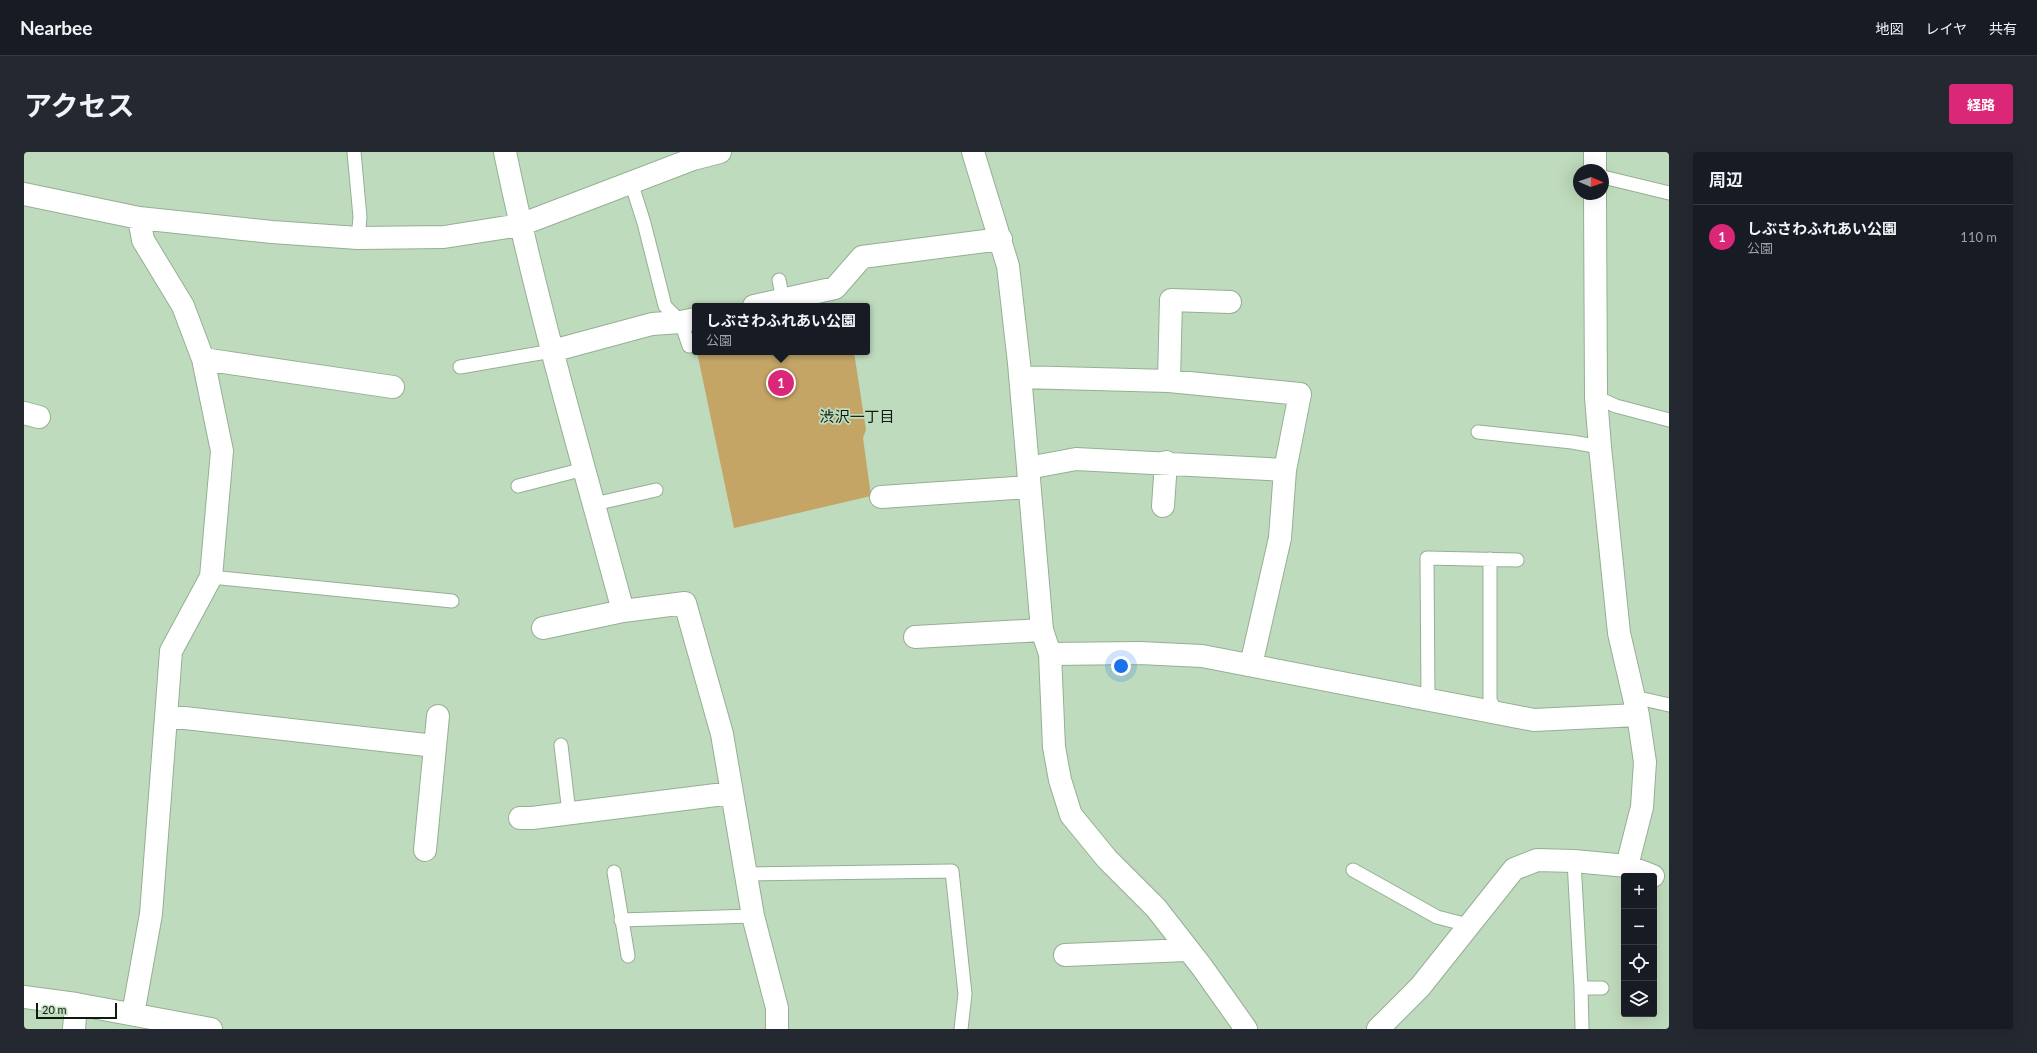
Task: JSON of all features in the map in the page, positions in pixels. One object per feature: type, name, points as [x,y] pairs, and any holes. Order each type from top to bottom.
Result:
[{"type":"street","points":[[505,152],[520,225],[552,351],[623,612]]},
{"type":"street","points":[[24,194],[139,218],[272,232],[358,238],[444,237],[520,225],[693,159],[720,152]]},
{"type":"street","points":[[973,152],[1001,239],[1008,266],[1020,377],[1042,630],[1050,654],[1054,747],[1060,780],[1071,815],[1106,859],[1156,908],[1246,1029]]},
{"type":"street","points":[[1595,152],[1595,164]]},
{"type":"street","points":[[1595,200],[1596,398],[1600,446],[1619,633],[1636,706],[1645,762],[1642,807],[1627,866]]},
{"type":"street","points":[[133,1014],[151,914],[171,651],[211,577],[222,451],[203,360],[183,306],[143,240],[139,218]]},
{"type":"street","points":[[759,303],[781,290],[835,288],[862,257],[1001,239]]},
{"type":"street","points":[[1169,381],[1171,300],[1230,302]]},
{"type":"street","points":[[552,351],[652,324],[688,321]]},
{"type":"street","points":[[203,360],[393,387]]},
{"type":"street","points":[[1020,377],[1169,381],[1300,394],[1285,470],[1280,538],[1251,665]]},
{"type":"street","points":[[881,497],[1029,477],[1076,459],[1166,462],[1285,470]]},
{"type":"street","points":[[1163,506],[1166,462]]},
{"type":"street","points":[[543,628],[623,612],[685,603],[722,734],[753,916],[777,1008],[777,1029]]},
{"type":"street","points":[[915,637],[1042,630]]},
{"type":"street","points":[[1050,654],[1140,653],[1202,656],[1534,720],[1636,706]]},
{"type":"street","points":[[167,716],[435,746]]},
{"type":"street","points":[[425,850],[438,716]]},
{"type":"street","points":[[520,818],[570,814],[732,793]]},
{"type":"street","points":[[1378,1029],[1420,987],[1514,868],[1537,860],[1574,861],[1627,866],[1646,873]]},
{"type":"street","points":[[1657,877],[1669,882]]},
{"type":"street","points":[[1065,955],[1187,950]]},
{"type":"street","points":[[24,997],[133,1014],[198,1028]]},
{"type":"street","points":[[74,1029],[76,1004]]},
{"type":"lane","points":[[354,152],[360,217],[358,238]]},
{"type":"lane","points":[[1609,178],[1669,193]]},
{"type":"lane","points":[[632,182],[665,306],[688,321],[689,346]]},
{"type":"lane","points":[[460,367],[552,351]]},
{"type":"lane","points":[[1596,398],[1616,406],[1669,420]]},
{"type":"lane","points":[[1478,432],[1600,446]]},
{"type":"lane","points":[[518,486],[584,469]]},
{"type":"lane","points":[[594,504],[656,490]]},
{"type":"lane","points":[[1428,700],[1427,558],[1517,560]]},
{"type":"lane","points":[[1490,559],[1490,700],[1497,713]]},
{"type":"lane","points":[[211,577],[452,601]]},
{"type":"lane","points":[[1636,706],[1669,705]]},
{"type":"lane","points":[[561,746],[570,814]]},
{"type":"lane","points":[[1574,861],[1582,1029]]},
{"type":"lane","points":[[1353,870],[1437,917],[1468,925]]},
{"type":"lane","points":[[745,874],[952,871],[965,994],[961,1029]]},
{"type":"lane","points":[[614,872],[628,956]]},
{"type":"lane","points":[[621,920],[753,916]]},
{"type":"lane","points":[[1581,988],[1602,988]]},
{"type":"shaded area","points":[[698,355],[854,355],[866,430],[863,438],[871,496],[734,528]]},
{"type":"place","name":"しぶさわふれあい公園","points":[[781,383]]},
{"type":"district","name":"渋沢一丁目","points":[[857,417]]}]
